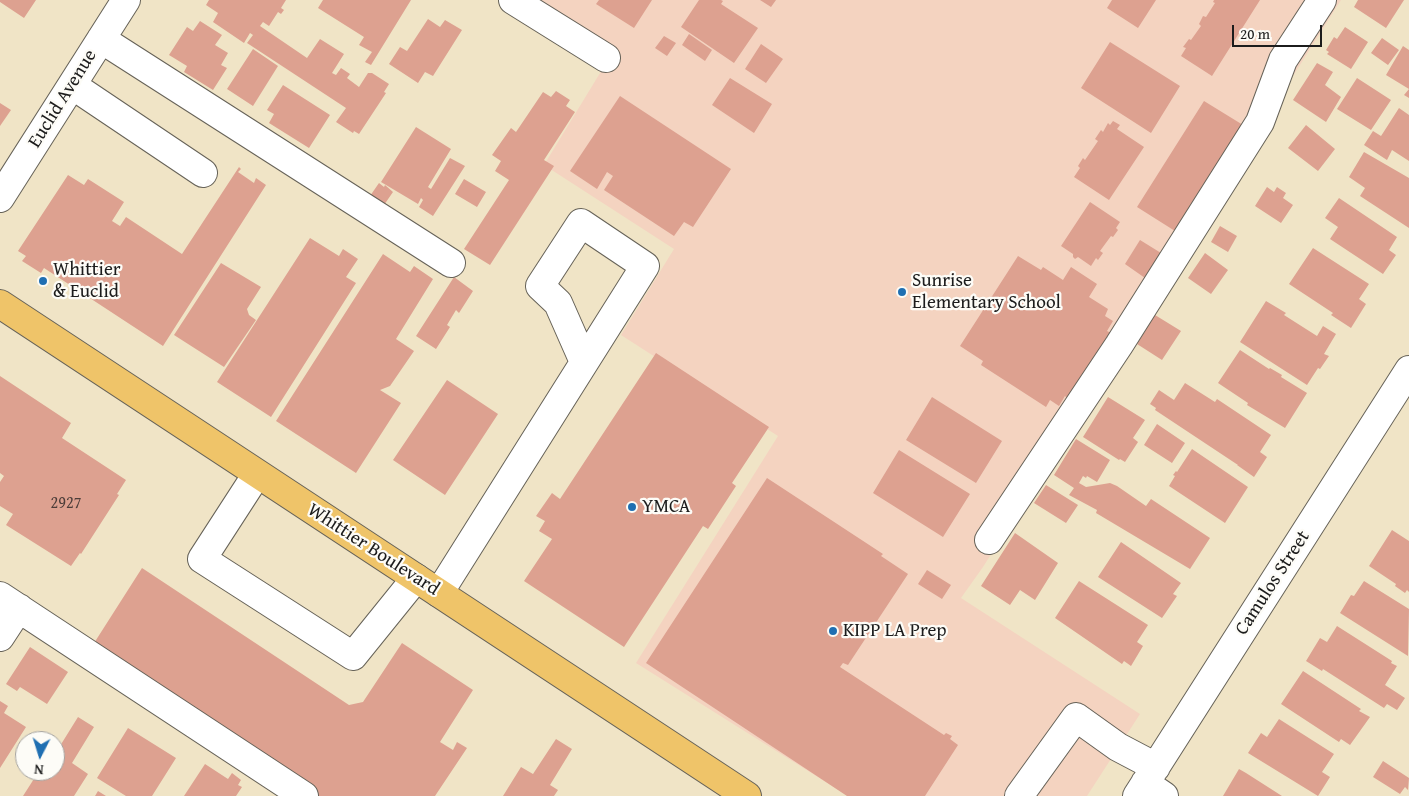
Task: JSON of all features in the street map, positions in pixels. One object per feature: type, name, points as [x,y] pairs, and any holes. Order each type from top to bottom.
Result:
[{"type":"main road","name":"Whittier Boulevard","points":[[0,304],[747,796]]},
{"type":"street","name":"Euclid Avenue","points":[[0,198],[126,0]]},
{"type":"street","points":[[513,0],[606,58]]},
{"type":"street","points":[[989,540],[1119,345],[1260,122],[1284,60],[1322,0]]},
{"type":"street","points":[[101,39],[452,263]]},
{"type":"street","points":[[72,85],[203,173]]},
{"type":"street","points":[[439,593],[645,266],[580,223],[540,286],[558,303],[584,362]]},
{"type":"street","name":"Camulos Street","points":[[1150,785],[1409,370]]},
{"type":"street","points":[[258,474],[202,558],[210,564],[353,656],[416,578]]},
{"type":"street","points":[[0,637],[10,602],[304,796]]},
{"type":"street","points":[[1018,796],[1076,717],[1118,747],[1150,785]]},
{"type":"shaded area","name":"Sunrise Elementary School","points":[[524,0],[1341,0],[983,567],[961,598],[1140,714],[1087,796],[848,796],[636,663],[778,436],[621,335],[674,249],[544,165],[611,55]]},
{"type":"building","points":[[0,0],[36,0],[24,18],[0,2]]},
{"type":"building","points":[[209,0],[286,0],[281,8],[284,10],[281,14],[278,12],[269,26],[263,22],[260,26],[307,58],[320,39],[344,54],[332,73],[336,75],[341,68],[350,74],[347,78],[359,87],[368,73],[372,73],[389,84],[384,92],[386,93],[359,134],[354,131],[353,133],[336,122],[346,108],[247,43],[253,35],[250,33],[244,43],[213,22],[218,13],[206,5]]},
{"type":"building","points":[[323,0],[411,0],[371,65],[365,62],[372,52],[359,45],[364,37],[318,8]]},
{"type":"building","points":[[599,0],[652,0],[634,28],[596,4]]},
{"type":"building","points":[[699,0],[721,0],[723,1],[721,4],[758,28],[734,63],[681,27]]},
{"type":"building","points":[[760,0],[776,0],[771,7]]},
{"type":"building","points":[[1112,0],[1156,0],[1138,28],[1107,8]]},
{"type":"building","points":[[1214,0],[1260,0],[1212,76],[1181,56],[1186,48],[1183,47],[1189,39],[1191,40],[1201,26],[1199,24],[1203,16],[1206,17],[1215,3],[1213,2]]},
{"type":"building","points":[[1358,0],[1404,0],[1386,28],[1354,7]]},
{"type":"building","points":[[428,19],[440,27],[445,20],[462,30],[433,76],[425,72],[418,83],[389,64],[400,47],[407,51]]},
{"type":"building","points":[[200,21],[222,35],[215,45],[228,53],[221,65],[227,68],[213,90],[184,72],[187,66],[169,55],[187,27],[193,31]]},
{"type":"building","points":[[1345,27],[1368,42],[1351,69],[1327,54],[1329,52],[1326,50],[1334,37],[1337,39]]},
{"type":"building","points":[[689,34],[712,50],[705,61],[682,45]]},
{"type":"building","points":[[664,36],[676,43],[667,56],[655,48]]},
{"type":"building","points":[[1382,38],[1399,50],[1388,65],[1371,53]]},
{"type":"building","points":[[1110,42],[1180,86],[1151,133],[1081,88]]},
{"type":"building","points":[[761,44],[783,59],[766,83],[745,69]]},
{"type":"building","points":[[1403,46],[1409,50],[1409,89],[1386,75]]},
{"type":"building","points":[[253,49],[278,66],[253,106],[227,89]]},
{"type":"building","points":[[1317,63],[1333,72],[1325,85],[1341,97],[1326,122],[1293,100]]},
{"type":"building","points":[[730,78],[772,104],[754,133],[712,105]]},
{"type":"building","points":[[1357,78],[1391,100],[1371,130],[1337,109]]},
{"type":"building","points":[[283,85],[330,115],[309,148],[269,123],[274,114],[267,110]]},
{"type":"building","points":[[1409,89],[1409,98],[1404,95]]},
{"type":"building","points":[[556,91],[570,100],[566,106],[575,112],[544,160],[554,166],[490,265],[464,249],[509,180],[495,171],[501,161],[492,155],[511,128],[516,132],[543,92],[551,97]]},
{"type":"building","points":[[620,96],[731,169],[693,227],[684,222],[674,236],[604,190],[613,176],[607,172],[597,189],[570,171]]},
{"type":"building","points":[[1204,101],[1243,125],[1175,231],[1137,207]]},
{"type":"building","points":[[0,103],[11,110],[0,126]]},
{"type":"building","points":[[1399,108],[1409,115],[1409,161],[1392,150],[1387,160],[1364,145],[1373,131],[1381,136]]},
{"type":"building","points":[[1113,121],[1120,125],[1117,129],[1144,147],[1109,200],[1074,177],[1080,168],[1078,166],[1083,158],[1085,160],[1098,141],[1095,139],[1101,130],[1103,132],[1108,123],[1110,125]]},
{"type":"building","points":[[1306,125],[1335,149],[1318,171],[1288,148]]},
{"type":"building","points":[[416,127],[451,149],[428,187],[431,189],[450,158],[465,166],[433,216],[419,207],[423,200],[421,198],[418,204],[381,182]]},
{"type":"building","points":[[1364,152],[1409,178],[1409,228],[1360,196],[1365,188],[1349,177]]},
{"type":"building","points":[[239,167],[241,169],[238,172],[254,183],[256,178],[266,185],[163,346],[44,268],[41,273],[22,261],[26,256],[18,251],[68,175],[84,185],[88,179],[124,202],[112,221],[120,226],[126,217],[182,254]]},
{"type":"building","points":[[464,179],[486,192],[477,207],[455,194]]},
{"type":"building","points":[[379,183],[384,187],[385,185],[393,192],[384,205],[370,196]]},
{"type":"building","points":[[1267,187],[1274,192],[1277,187],[1286,193],[1283,198],[1293,205],[1281,223],[1255,206]]},
{"type":"building","points":[[1339,198],[1397,237],[1389,250],[1396,255],[1383,274],[1330,239],[1338,227],[1325,218]]},
{"type":"building","points":[[1090,202],[1120,222],[1116,228],[1118,230],[1100,251],[1103,253],[1098,260],[1096,258],[1091,266],[1078,257],[1075,259],[1073,254],[1061,246]]},
{"type":"building","points":[[1220,226],[1237,236],[1228,252],[1211,242]]},
{"type":"building","points":[[310,238],[339,256],[343,249],[358,259],[346,277],[356,283],[271,417],[217,382]]},
{"type":"building","points":[[1140,240],[1161,253],[1145,278],[1125,264]]},
{"type":"building","points":[[1313,248],[1369,284],[1359,299],[1366,304],[1351,328],[1331,315],[1333,313],[1289,284]]},
{"type":"building","points":[[1205,253],[1228,270],[1211,294],[1188,278]]},
{"type":"building","points":[[383,254],[410,272],[414,266],[433,279],[396,339],[414,351],[390,386],[380,390],[401,403],[356,473],[276,421]]},
{"type":"building","points":[[1018,256],[1041,270],[1043,267],[1063,280],[1071,267],[1097,284],[1089,297],[1108,309],[1105,316],[1113,321],[1107,331],[1111,333],[1068,399],[1065,396],[1059,406],[1050,400],[1046,407],[981,365],[983,361],[960,346]]},
{"type":"building","points":[[221,263],[261,287],[247,309],[249,315],[256,320],[224,367],[174,335]]},
{"type":"building","points":[[454,277],[473,291],[459,313],[456,310],[447,325],[450,327],[436,349],[416,336]]},
{"type":"building","points":[[1266,301],[1317,336],[1323,326],[1336,334],[1324,354],[1329,356],[1320,369],[1318,368],[1307,385],[1240,342]]},
{"type":"building","points":[[1155,315],[1181,331],[1162,360],[1137,344]]},
{"type":"building","points":[[1240,350],[1282,375],[1281,377],[1307,393],[1285,428],[1247,405],[1248,403],[1218,383]]},
{"type":"building","name":"YMCA","points":[[656,353],[769,427],[732,483],[736,486],[708,529],[703,526],[624,647],[524,581],[552,539],[539,531],[545,521],[536,516],[552,493],[560,499]]},
{"type":"building","points":[[0,376],[71,423],[62,438],[126,480],[117,494],[119,495],[81,554],[71,566],[6,525],[13,514],[0,506],[0,482],[4,476],[0,473]]},
{"type":"building","points":[[447,380],[498,414],[445,495],[393,460]]},
{"type":"building","points":[[1185,383],[1215,402],[1217,399],[1271,435],[1260,452],[1267,457],[1254,477],[1155,410],[1156,408],[1150,404],[1159,390],[1174,400]]},
{"type":"building","points":[[932,397],[1002,441],[976,483],[906,440]]},
{"type":"building","points":[[1108,397],[1145,420],[1133,438],[1138,442],[1125,462],[1083,437]]},
{"type":"building","points":[[1157,424],[1185,443],[1172,463],[1144,445]]},
{"type":"building","points":[[1076,439],[1110,460],[1097,482],[1087,476],[1086,478],[1083,476],[1079,483],[1086,487],[1110,483],[1146,506],[1151,499],[1210,538],[1190,569],[1096,513],[1097,510],[1069,495],[1074,488],[1054,475]]},
{"type":"building","points":[[1192,449],[1248,487],[1225,523],[1169,486],[1175,476],[1173,475]]},
{"type":"building","points":[[899,450],[970,494],[943,537],[873,493]]},
{"type":"building","points":[[767,478],[883,554],[881,556],[908,574],[848,665],[843,663],[840,667],[944,735],[946,733],[952,736],[950,739],[958,745],[925,796],[847,796],[646,663]]},
{"type":"building","points":[[1046,485],[1078,505],[1066,523],[1034,503]]},
{"type":"building","points":[[1392,530],[1409,541],[1409,592],[1407,590],[1405,593],[1395,586],[1396,584],[1369,566]]},
{"type":"building","points":[[1015,533],[1058,563],[1035,600],[1020,590],[1010,605],[981,586]]},
{"type":"building","points":[[1121,542],[1181,583],[1173,594],[1177,596],[1162,618],[1098,577]]},
{"type":"building","points":[[142,568],[349,705],[363,702],[402,643],[473,690],[440,742],[453,750],[457,742],[467,748],[435,796],[311,796],[89,651]]},
{"type":"building","points":[[927,570],[951,585],[942,599],[918,584]]},
{"type":"building","points":[[1079,581],[1148,625],[1137,642],[1143,646],[1131,666],[1124,661],[1122,664],[1055,618]]},
{"type":"building","points":[[1364,581],[1409,609],[1408,656],[1340,613],[1351,595],[1354,596]]},
{"type":"building","points":[[1337,626],[1397,666],[1385,685],[1405,698],[1397,710],[1387,704],[1384,708],[1323,669],[1322,671],[1306,661],[1320,638],[1327,642]]},
{"type":"building","points":[[30,647],[68,672],[47,704],[20,687],[17,691],[6,684]]},
{"type":"building","points":[[1303,671],[1361,709],[1359,711],[1370,717],[1350,745],[1341,739],[1339,742],[1281,704]]},
{"type":"building","points":[[0,701],[8,706],[4,713],[26,727],[23,731],[15,731],[15,744],[0,768]]},
{"type":"building","points":[[78,717],[94,727],[72,763],[88,774],[74,796],[23,796],[33,781],[65,781],[65,738]]},
{"type":"building","points":[[1279,719],[1334,754],[1322,772],[1330,777],[1318,796],[1248,753],[1261,733],[1267,737]]},
{"type":"building","points":[[128,728],[176,758],[152,796],[126,796],[97,778]]},
{"type":"building","points":[[556,739],[572,749],[550,785],[558,790],[554,796],[503,796],[521,767],[533,774]]},
{"type":"building","points":[[1383,761],[1409,778],[1408,790],[1405,787],[1400,794],[1373,777]]},
{"type":"building","points":[[205,764],[228,779],[232,773],[241,780],[238,785],[242,787],[236,796],[184,796]]},
{"type":"building","points":[[1239,769],[1246,773],[1282,796],[1223,796]]},
{"type":"building","points":[[98,791],[106,796],[95,796]]},
{"type":"place","name":"Whittier & Euclid","points":[[43,281]]},
{"type":"place","name":"Sunrise Elementary School","points":[[902,292]]},
{"type":"place","name":"YMCA","points":[[632,507]]},
{"type":"place","name":"KIPP LA Prep","points":[[833,631]]}]
